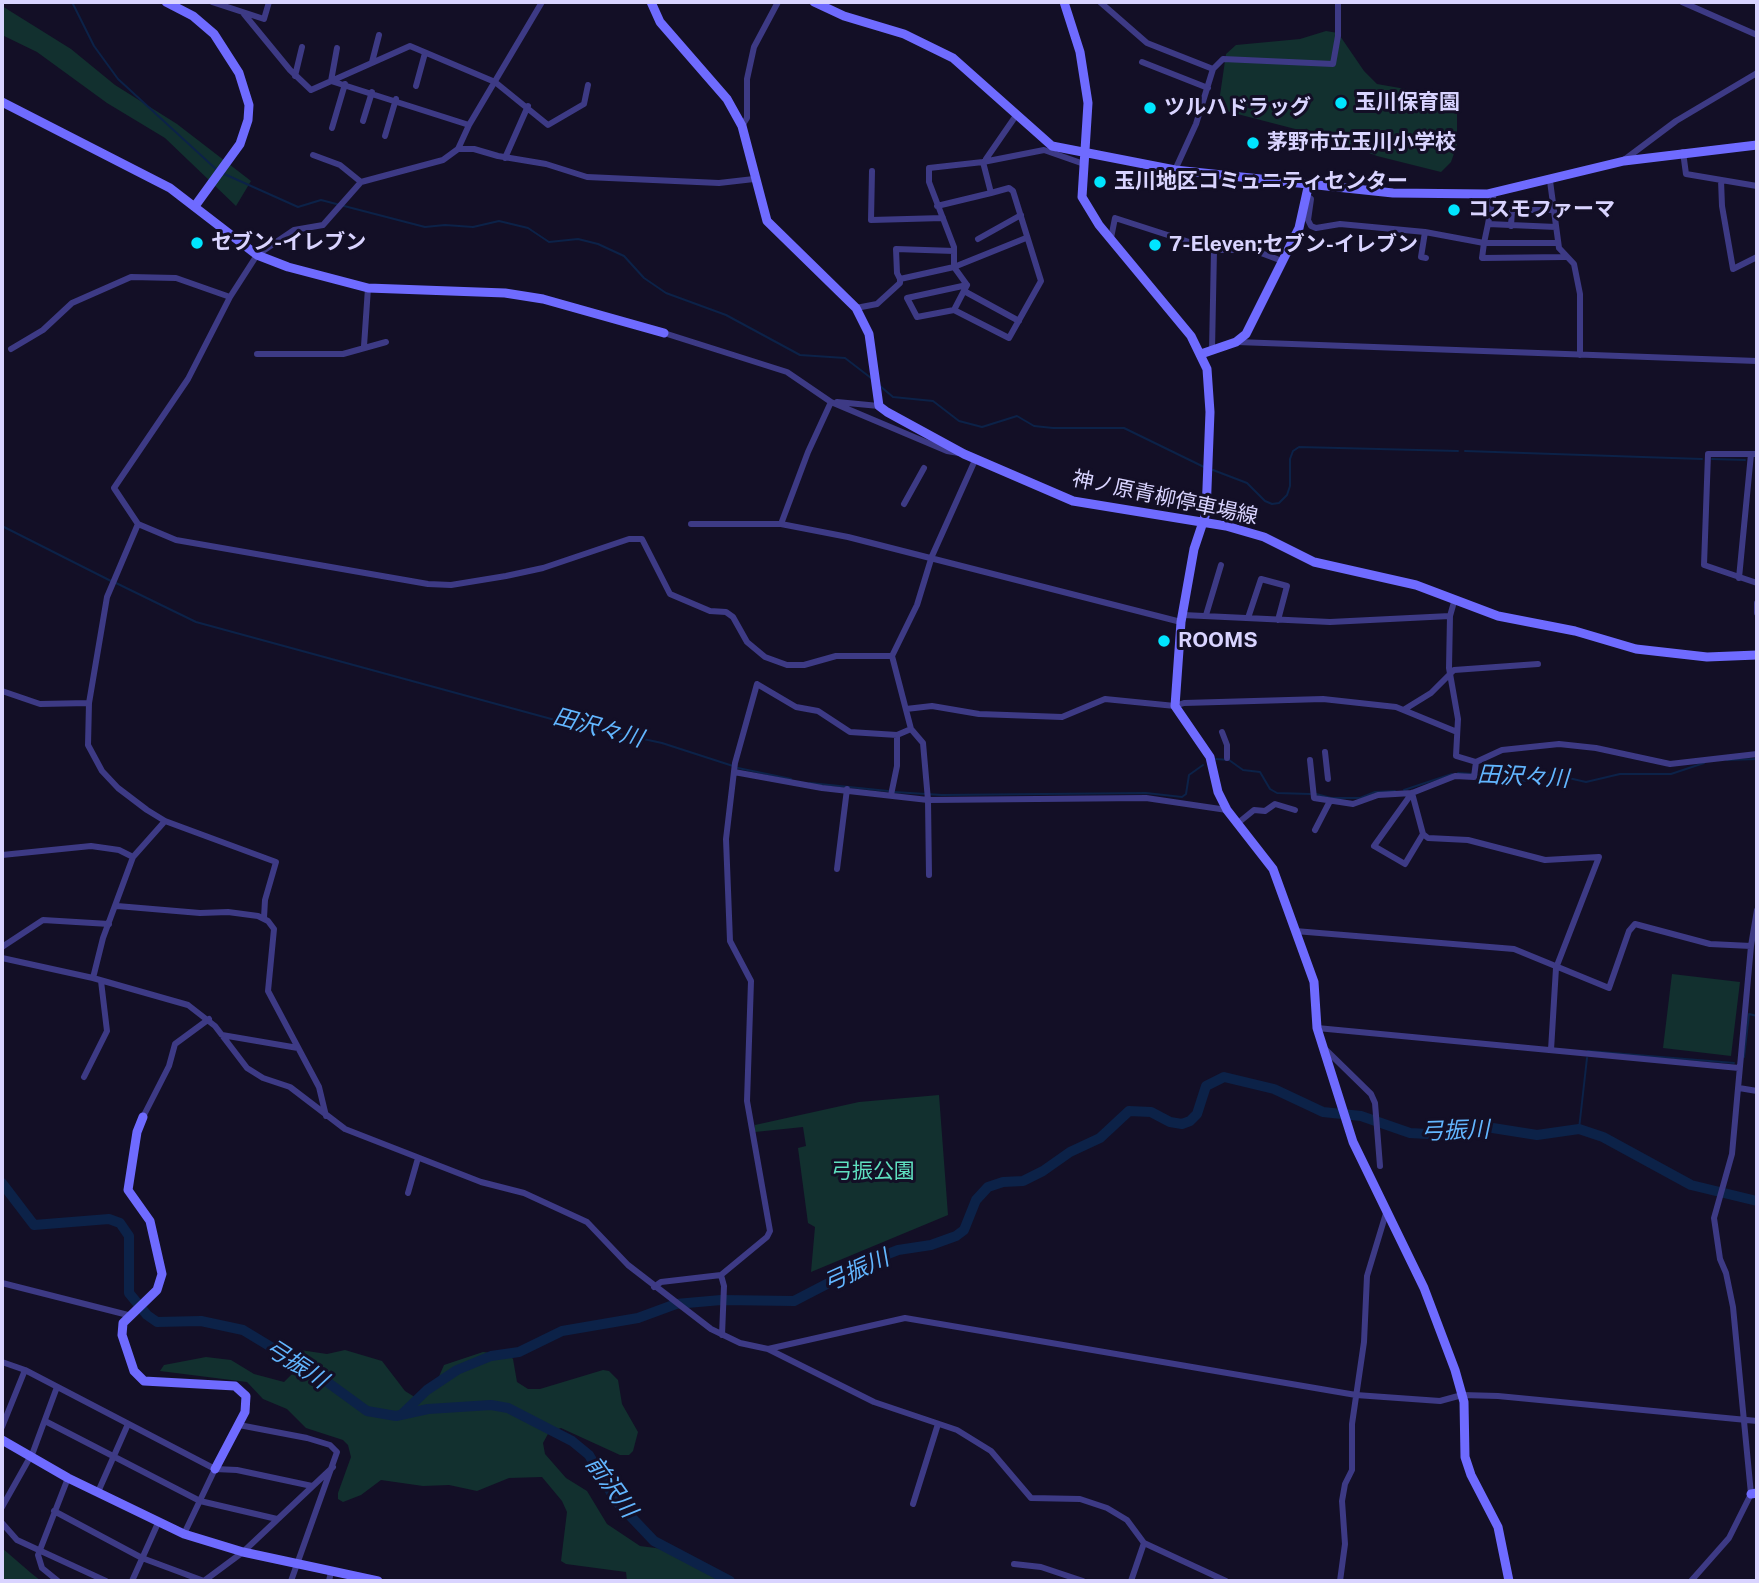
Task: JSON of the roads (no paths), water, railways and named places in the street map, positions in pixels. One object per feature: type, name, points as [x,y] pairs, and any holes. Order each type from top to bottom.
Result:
[{"type":"street","points":[[166,2],[204,24],[239,74],[249,105],[248,120],[238,148],[195,206]]},
{"type":"street","points":[[212,2],[264,19],[269,2]]},
{"type":"street","points":[[542,2],[469,125],[458,149],[443,160],[361,182],[323,225],[294,230],[257,255],[230,297],[188,379],[116,481],[114,488],[138,524],[176,540],[450,585],[543,568],[629,539],[642,539],[670,594],[710,611],[726,611],[733,617],[747,642],[777,663],[804,666],[836,656],[892,656]]},
{"type":"street","points":[[651,2],[660,22],[727,99],[742,126],[767,221],[856,308],[869,334],[879,406],[831,402]]},
{"type":"street","points":[[742,126],[747,117],[747,79],[754,47],[778,2]]},
{"type":"street","points":[[814,2],[844,16],[904,34],[953,58],[998,97],[1015,117],[1052,146],[1084,159]]},
{"type":"street","points":[[1064,2],[1080,52],[1088,103],[1082,197],[1111,239],[1178,320],[1201,354],[1210,388],[1204,521],[1194,549],[1182,618],[1175,706],[1210,757],[1218,792],[1227,810],[1270,861],[1314,982],[1317,1028],[1353,1142],[1424,1288],[1462,1395],[1465,1457],[1471,1475],[1499,1527],[1509,1581]]},
{"type":"street","points":[[1100,2],[1147,43],[1213,69]]},
{"type":"street","points":[[1175,170],[1196,124],[1213,69],[1223,59],[1333,64],[1338,36],[1338,2]]},
{"type":"street","points":[[1682,2],[1757,35]]},
{"type":"street","points":[[244,14],[295,76],[311,90],[410,46],[495,82],[528,106],[548,125],[584,104],[588,85]]},
{"type":"street","points":[[372,62],[379,35]]},
{"type":"street","points":[[295,76],[302,47]]},
{"type":"street","points":[[331,81],[337,48]]},
{"type":"street","points":[[416,86],[425,53]]},
{"type":"street","points":[[1143,62],[1208,88]]},
{"type":"street","points":[[1624,160],[1676,121],[1757,73]]},
{"type":"street","points":[[331,81],[396,99],[469,125]]},
{"type":"street","points":[[332,128],[345,85]]},
{"type":"street","points":[[363,121],[372,92]]},
{"type":"street","points":[[385,136],[396,99]]},
{"type":"street","points":[[2,102],[139,171],[195,206],[257,255],[297,270],[368,288],[505,293],[543,299],[664,333],[787,372],[831,402],[947,451],[964,454]]},
{"type":"street","points":[[505,158],[528,106]]},
{"type":"street","points":[[991,193],[985,161],[1015,117]]},
{"type":"street","points":[[1019,321],[965,288],[954,267],[954,251],[929,182],[929,168],[1044,150],[1084,159],[1393,194],[1494,192],[1550,181],[1624,160],[1757,145]]},
{"type":"street","points":[[458,149],[474,149],[505,158],[546,164],[587,177],[719,183],[754,179]]},
{"type":"street","points":[[1683,152],[1686,174],[1757,186]]},
{"type":"street","points":[[313,155],[340,165],[361,182]]},
{"type":"street","points":[[872,171],[871,220],[943,218]]},
{"type":"street","points":[[1721,180],[1725,233],[1733,269],[1757,257]]},
{"type":"street","points":[[1550,181],[1558,243],[1565,257],[1574,264],[1580,294],[1580,355]]},
{"type":"street","points":[[1201,354],[1236,342],[1246,334],[1299,228],[1309,183]]},
{"type":"street","points":[[937,206],[1009,188],[1021,215],[1041,281],[1009,338],[954,310],[917,317],[907,298],[965,288]]},
{"type":"street","points":[[1494,192],[1482,258],[1565,257]]},
{"type":"street","points":[[1307,195],[1311,199],[1308,220],[1311,226],[1316,228],[1340,224],[1426,232],[1484,243],[1558,243]]},
{"type":"street","points":[[1511,226],[1511,210],[1554,210]]},
{"type":"street","points":[[978,239],[1021,215]]},
{"type":"street","points":[[1111,239],[1115,218],[1214,250],[1252,250],[1278,259]]},
{"type":"street","points":[[1488,224],[1556,227]]},
{"type":"street","points":[[1521,243],[1522,227]]},
{"type":"street","points":[[1426,232],[1421,257],[1426,258]]},
{"type":"street","points":[[900,279],[954,267],[1027,238]]},
{"type":"street","points":[[856,308],[877,304],[900,283],[896,249],[954,251]]},
{"type":"street","points":[[1212,350],[1214,250]]},
{"type":"street","points":[[11,349],[43,330],[72,303],[131,277],[176,278],[230,297]]},
{"type":"street","points":[[364,346],[368,288]]},
{"type":"street","points":[[954,310],[965,288]]},
{"type":"street","points":[[257,354],[343,354],[386,342]]},
{"type":"street","points":[[1236,342],[1757,361]]},
{"type":"street","points":[[781,524],[808,452],[831,402]]},
{"type":"street","name":"神ノ原青柳停車場線","points":[[879,406],[964,454],[1073,501],[1204,521],[1264,537],[1314,562],[1416,586],[1498,617],[1575,631],[1650,652],[1707,657],[1757,655]]},
{"type":"street","points":[[1739,578],[1754,454],[1708,454],[1704,565],[1739,578],[1757,583]]},
{"type":"street","points":[[929,875],[928,791],[923,743],[911,729],[892,656],[917,605],[932,556],[976,458]]},
{"type":"street","points":[[904,504],[923,468]]},
{"type":"street","points":[[138,524],[107,597],[89,703],[88,745],[91,756],[118,788],[165,821],[276,862],[265,900],[264,918]]},
{"type":"street","points":[[691,524],[781,524],[932,556],[937,560],[1061,593],[1085,595],[1182,618],[1206,615],[1330,622],[1450,616]]},
{"type":"street","points":[[1206,615],[1221,565]]},
{"type":"street","points":[[1248,618],[1261,579],[1287,586],[1278,620]]},
{"type":"street","points":[[1454,602],[1450,616],[1450,675],[1457,732],[1456,756],[1476,762],[1502,750],[1559,744],[1596,748],[1670,764],[1757,754]]},
{"type":"street","points":[[1757,603],[1757,613]]},
{"type":"street","points":[[1405,709],[1431,693],[1454,670],[1538,664]]},
{"type":"street","points":[[654,1287],[661,1282],[721,1275],[767,1237],[770,1231],[747,1101],[751,981],[730,941],[726,839],[734,768],[757,684],[796,707],[818,711],[850,732],[897,735],[911,729]]},
{"type":"street","points":[[2,691],[40,704],[89,703]]},
{"type":"street","points":[[906,709],[932,706],[979,714],[1062,717],[1105,699],[1175,706],[1184,703],[1323,699],[1405,709],[1434,725],[1457,732]]},
{"type":"street","points":[[1222,732],[1227,745],[1227,758]]},
{"type":"street","points":[[891,792],[897,766],[897,735]]},
{"type":"street","points":[[1325,752],[1328,779]]},
{"type":"street","points":[[1310,760],[1314,798],[1353,804],[1378,795],[1412,793],[1455,776],[1475,774],[1476,762]]},
{"type":"street","points":[[734,768],[822,788],[891,792],[928,799],[1146,798],[1227,810]]},
{"type":"street","points":[[837,869],[847,789]]},
{"type":"street","points":[[1412,793],[1423,834],[1428,838],[1468,840],[1545,860],[1599,856],[1556,968],[1551,1050]]},
{"type":"street","points":[[1412,793],[1374,846],[1405,864],[1423,834]]},
{"type":"street","points":[[1315,830],[1330,801]]},
{"type":"street","points":[[1238,823],[1254,810],[1265,811],[1275,804],[1295,810]]},
{"type":"street","points":[[84,1077],[107,1031],[97,979],[109,924],[117,906],[121,886],[133,857],[165,821]]},
{"type":"street","points":[[2,855],[91,846],[119,850],[133,857]]},
{"type":"street","points":[[117,906],[200,913],[228,912],[264,918],[274,929],[268,991],[319,1087],[326,1116]]},
{"type":"street","points":[[1691,1581],[1729,1538],[1754,1493],[1735,1356],[1733,1307],[1715,1226],[1717,1199],[1732,1154],[1751,946],[1757,910]]},
{"type":"street","points":[[2,947],[43,920],[109,924]]},
{"type":"street","points":[[1295,930],[1514,949],[1609,988],[1629,931],[1635,924],[1710,944],[1751,946]]},
{"type":"street","points":[[2,958],[97,979],[188,1005],[209,1019],[247,1068],[262,1078],[290,1087],[326,1116],[361,1137],[481,1182],[524,1192],[587,1222],[654,1287],[722,1335],[768,1349],[874,1402],[957,1430],[991,1451],[1031,1498],[1080,1499],[1107,1508],[1127,1520],[1144,1543],[1226,1581]]},
{"type":"street","points":[[184,1534],[245,1412],[246,1396],[235,1386],[150,1382],[139,1377],[121,1329],[128,1315],[157,1290],[162,1274],[150,1221],[128,1191],[137,1132],[169,1066],[175,1044],[209,1019]]},
{"type":"street","points":[[1317,1028],[1739,1068]]},
{"type":"street","points":[[222,1035],[298,1048]]},
{"type":"street","points":[[1323,1047],[1371,1094],[1375,1103],[1380,1166]]},
{"type":"street","points":[[1739,1088],[1757,1091]]},
{"type":"street","points":[[408,1193],[418,1158]]},
{"type":"street","points":[[1340,1581],[1345,1544],[1342,1501],[1345,1484],[1352,1470],[1352,1424],[1367,1276],[1387,1210]]},
{"type":"street","points":[[721,1275],[724,1286],[722,1335]]},
{"type":"street","points":[[2,1283],[128,1315]]},
{"type":"street","points":[[768,1349],[905,1318],[1356,1395],[1440,1401],[1462,1395],[1757,1421]]},
{"type":"street","points":[[2,1362],[24,1370],[215,1469],[237,1470],[312,1486]]},
{"type":"street","points":[[2,1427],[24,1370]]},
{"type":"street","points":[[2,1507],[45,1421],[57,1387]]},
{"type":"street","points":[[45,1421],[200,1501],[277,1519]]},
{"type":"street","points":[[98,1492],[128,1424]]},
{"type":"street","points":[[914,1504],[938,1424]]},
{"type":"street","points":[[239,1425],[330,1445],[337,1452],[291,1581]]},
{"type":"street","points":[[2,1440],[28,1458],[184,1534],[243,1552],[296,1564],[330,1577],[377,1581]]},
{"type":"street","points":[[54,1511],[142,1559],[204,1581],[243,1552],[334,1466]]},
{"type":"street","points":[[58,1581],[42,1568],[38,1549],[68,1478]]},
{"type":"street","points":[[2,1523],[17,1540],[106,1581]]},
{"type":"street","points":[[132,1581],[159,1523]]},
{"type":"street","points":[[1131,1581],[1144,1543]]},
{"type":"street","points":[[1014,1564],[1041,1567],[1083,1581]]},
{"type":"waterway","points":[[72,2],[94,46],[118,79],[217,170]]},
{"type":"waterway","points":[[222,173],[298,207],[321,200],[425,227],[473,227],[499,221],[528,228],[549,242],[578,239],[598,244],[624,256],[644,278],[666,293],[726,315],[800,355],[845,358],[871,378]]},
{"type":"waterway","points":[[880,386],[893,397],[933,401],[959,421],[982,427],[1017,416],[1034,426],[1124,428],[1204,467]]},
{"type":"waterway","points":[[1213,470],[1247,483],[1265,501],[1272,504],[1279,503],[1287,495],[1290,486],[1290,459],[1293,451],[1299,447],[1458,451]]},
{"type":"waterway","points":[[1465,451],[1702,459]]},
{"type":"waterway","points":[[1712,459],[1745,460]]},
{"type":"waterway","name":"田沢々川","points":[[2,526],[111,581]]},
{"type":"waterway","name":"田沢々川","points":[[116,583],[196,622],[555,720],[662,743],[733,766]]},
{"type":"waterway","name":"田沢々川","points":[[1216,759],[1229,760],[1243,770],[1260,772],[1270,789],[1277,793],[1310,794]]},
{"type":"waterway","name":"田沢々川","points":[[1727,760],[1757,759]]},
{"type":"waterway","name":"田沢々川","points":[[1478,775],[1491,779],[1528,781],[1551,774],[1586,782],[1620,774],[1671,774],[1704,763]]},
{"type":"waterway","name":"田沢々川","points":[[894,792],[942,795],[1146,793],[1182,797],[1186,794],[1189,775],[1203,765]]},
{"type":"waterway","name":"田沢々川","points":[[738,768],[791,779]]},
{"type":"waterway","name":"田沢々川","points":[[1458,773],[1473,774]]},
{"type":"waterway","name":"田沢々川","points":[[1404,790],[1452,774]]},
{"type":"waterway","name":"田沢々川","points":[[810,783],[888,791]]},
{"type":"waterway","name":"田沢々川","points":[[1316,794],[1331,798],[1360,798],[1375,792],[1395,791]]},
{"type":"waterway","points":[[1744,1057],[1749,1014],[1757,1016]]},
{"type":"waterway","points":[[1588,1051],[1734,1063]]},
{"type":"waterway","points":[[1579,1129],[1587,1058]]},
{"type":"waterway","name":"弓振川","points":[[402,1414],[427,1390],[457,1370],[491,1356],[519,1352],[562,1331],[638,1318],[676,1304],[721,1300],[794,1301],[875,1259],[898,1250],[931,1245],[956,1236],[964,1230],[976,1200],[988,1187],[1003,1182],[1023,1181],[1043,1171],[1070,1152],[1100,1138],[1129,1111],[1151,1112],[1170,1122],[1182,1124],[1190,1121],[1197,1114],[1206,1086],[1224,1077],[1274,1089],[1323,1112],[1361,1116],[1410,1133],[1428,1134],[1480,1126],[1537,1135],[1579,1129],[1603,1137],[1691,1185],[1757,1201]]},
{"type":"waterway","name":"弓振川","points":[[2,1183],[34,1225],[109,1219],[120,1223],[129,1236],[129,1293],[147,1315],[157,1322],[201,1321],[243,1330],[319,1376],[367,1411],[396,1416],[428,1409],[491,1405],[508,1408],[572,1441],[589,1455],[616,1501],[654,1541],[730,1581]]},
{"type":"place","name":"玉川保育園","points":[[1341,103]]},
{"type":"place","name":"ツルハドラッグ","points":[[1150,108]]},
{"type":"place","name":"茅野市立玉川小学校","points":[[1253,143]]},
{"type":"place","name":"玉川地区コミュニティセンター","points":[[1100,182]]},
{"type":"place","name":"コスモファーマ","points":[[1454,210]]},
{"type":"place","name":"セブン-イレブン","points":[[197,243]]},
{"type":"place","name":"7-Eleven;セブン-イレブン","points":[[1155,245]]},
{"type":"place","name":"ROOMS","points":[[1164,641]]},
{"type":"park label","name":"弓振公園","points":[[873,1172]]},
{"type":"water label","name":"前沢川","points":[[611,1487]]}]
